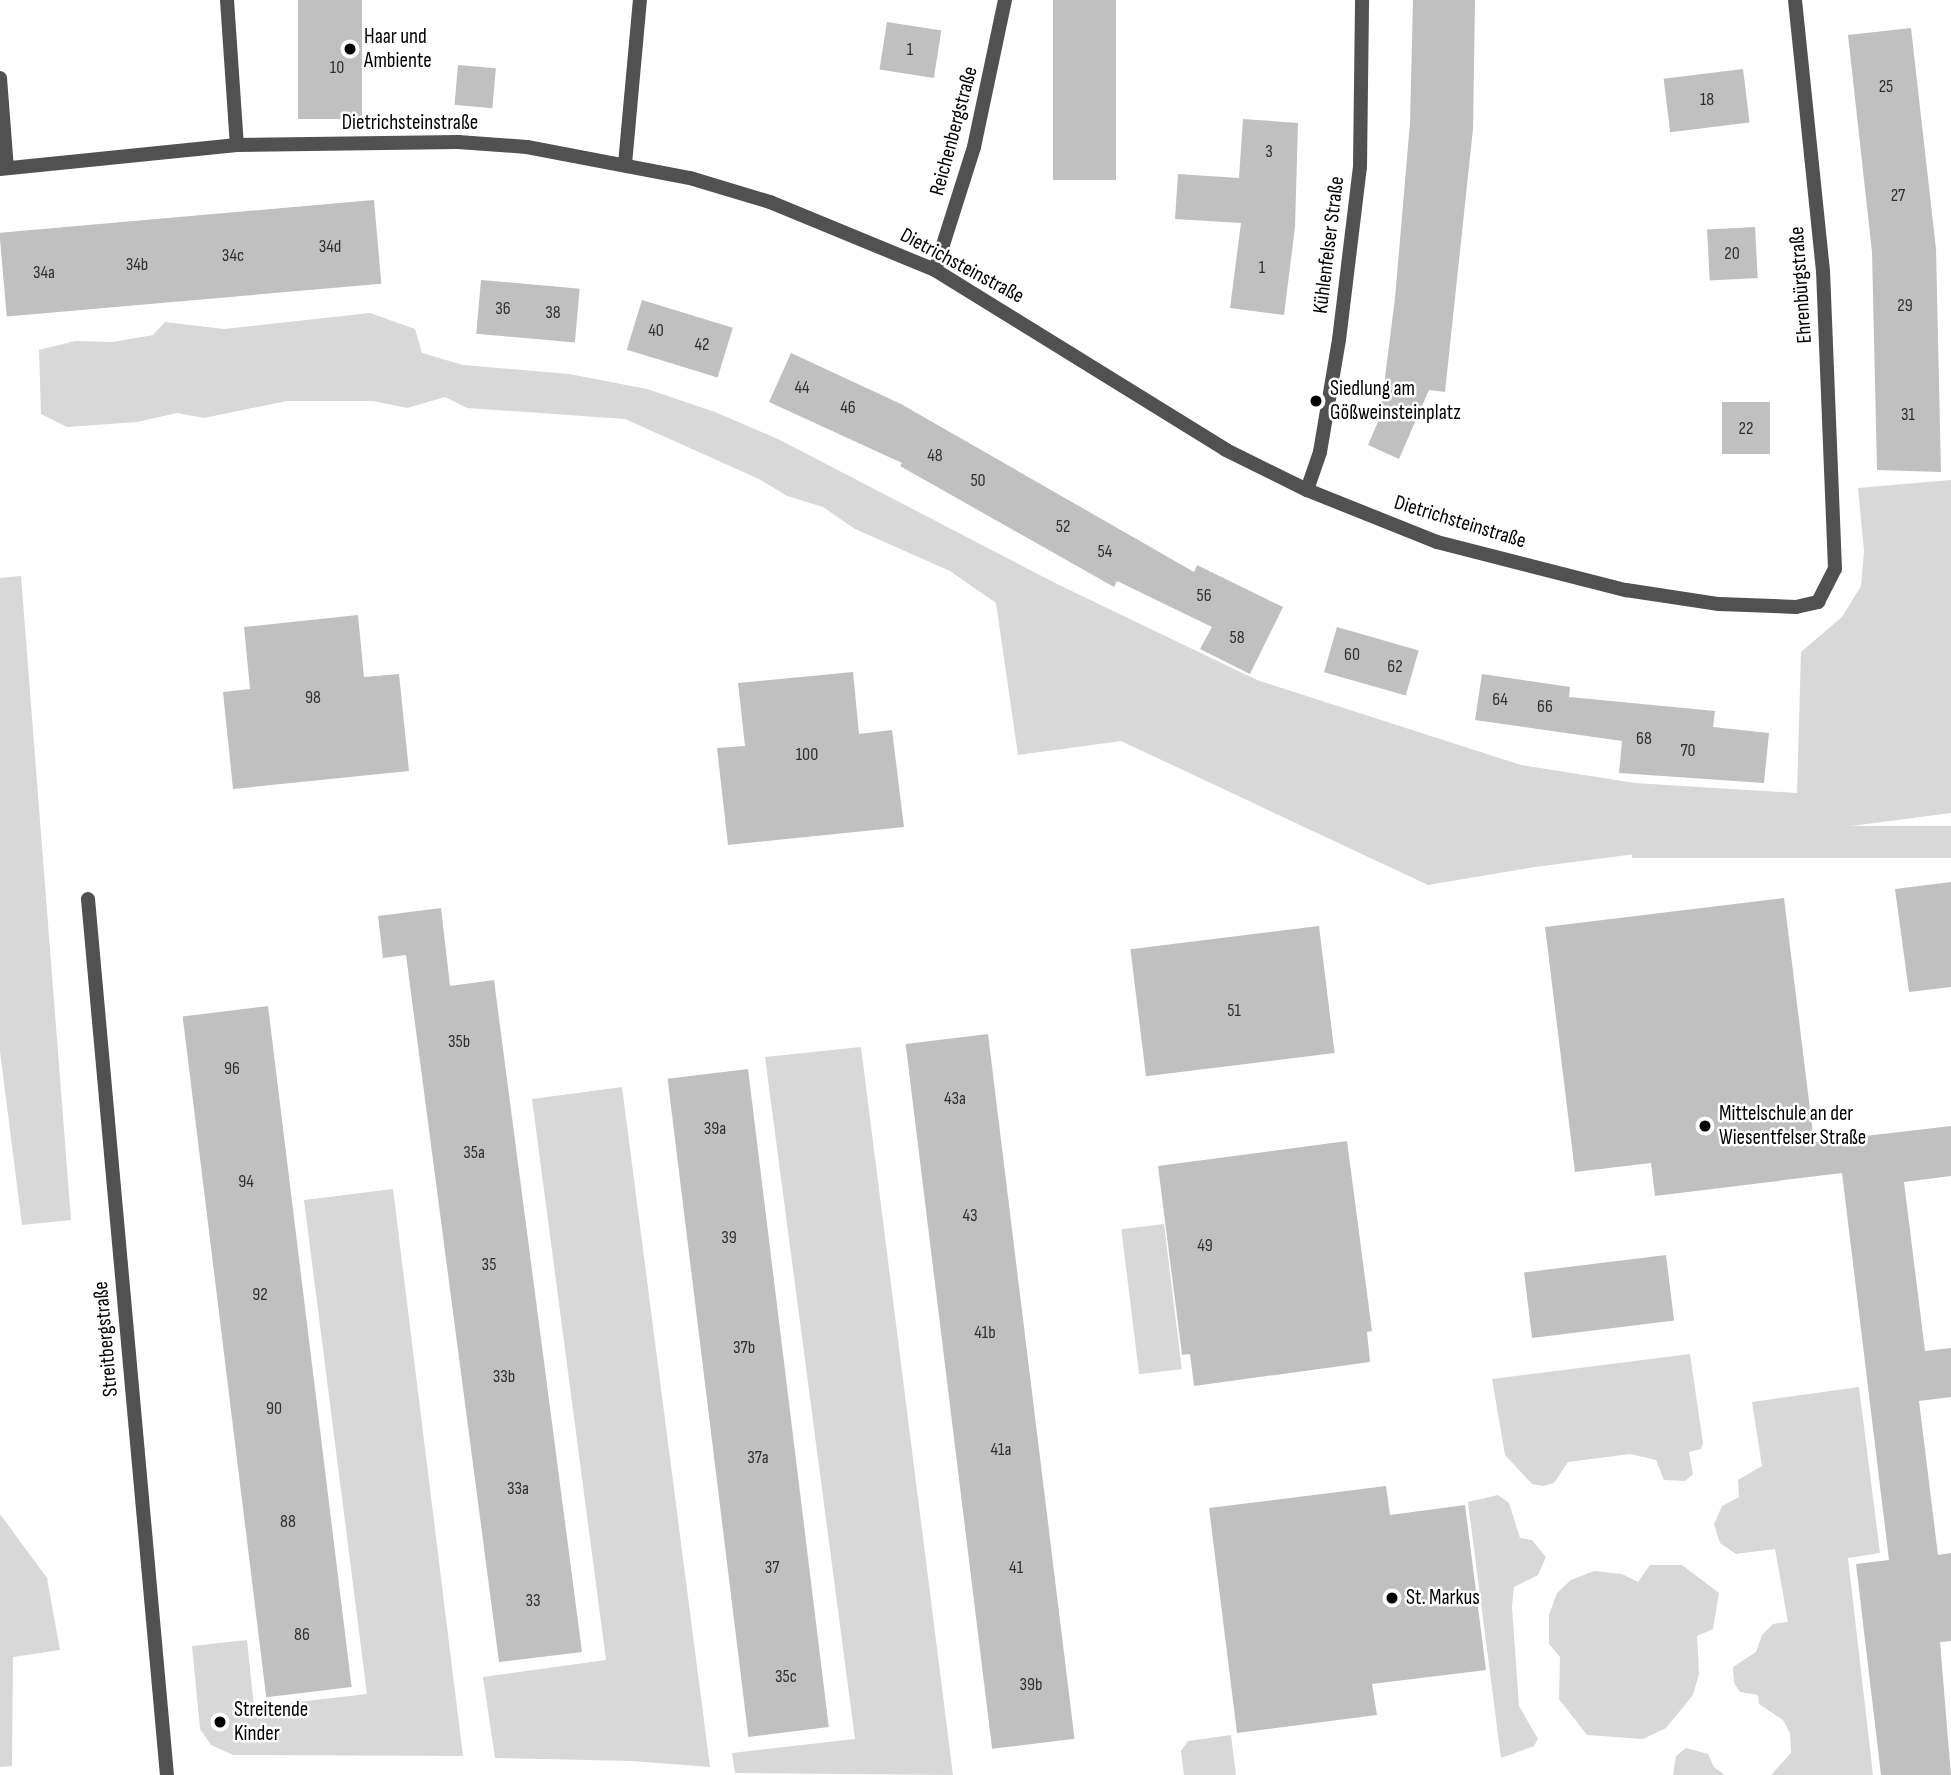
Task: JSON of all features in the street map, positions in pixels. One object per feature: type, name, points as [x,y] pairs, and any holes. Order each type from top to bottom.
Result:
[{"type":"street","points":[[227,0],[237,145]]},
{"type":"street","points":[[625,164],[640,0]]},
{"type":"street","name":"Reichenbergstraße","points":[[935,270],[974,147],[1005,0]]},
{"type":"street","name":"Kühlenfelser Straße","points":[[1307,490],[1320,452],[1337,352],[1360,167],[1362,0]]},
{"type":"street","name":"Ehrenbürgstraße","points":[[1795,0],[1823,271],[1835,569]]},
{"type":"street","points":[[0,78],[3,168]]},
{"type":"street","name":"Dietrichsteinstraße","points":[[3,168],[237,145],[458,142],[527,148],[625,164],[770,202],[935,270],[1226,450],[1307,490],[1437,542],[1583,581],[1676,598],[1809,606],[1824,596],[1835,569]]},
{"type":"street","name":"Streitbergstraße","points":[[88,899],[167,1775]]},
{"type":"shaded area","points":[[370,313],[415,329],[422,353],[463,365],[569,374],[647,389],[715,412],[778,439],[1057,584],[1257,680],[1521,765],[1635,783],[1797,793],[1801,652],[1842,617],[1861,586],[1864,551],[1858,488],[1951,480],[1951,813],[1535,867],[1428,885],[1121,741],[1018,755],[996,603],[950,571],[855,529],[823,507],[787,496],[759,479],[625,419],[467,408],[445,397],[407,408],[373,401],[287,401],[204,418],[177,413],[137,422],[67,427],[41,414],[39,350],[75,341],[113,342],[153,335],[165,322],[224,329]]},
{"type":"shaded area","points":[[21,576],[71,1220],[22,1225],[0,1051],[0,578]]},
{"type":"shaded area","points":[[1632,826],[1951,826],[1951,858],[1632,858]]},
{"type":"shaded area","points":[[861,1047],[953,1775],[735,1773],[732,1753],[855,1739],[765,1057]]},
{"type":"shaded area","points":[[622,1087],[710,1767],[632,1761],[495,1758],[483,1677],[606,1660],[532,1099]]},
{"type":"shaded area","points":[[393,1189],[463,1756],[233,1755],[211,1745],[200,1729],[192,1646],[247,1640],[254,1707],[367,1694],[304,1200]]},
{"type":"shaded area","points":[[1164,1224],[1182,1369],[1139,1374],[1121,1229]]},
{"type":"shaded area","points":[[1690,1354],[1703,1443],[1701,1449],[1689,1452],[1693,1474],[1685,1481],[1664,1480],[1656,1460],[1630,1454],[1568,1462],[1554,1483],[1543,1486],[1532,1484],[1505,1455],[1492,1379]]},
{"type":"shaded area","points":[[1859,1387],[1880,1553],[1848,1558],[1873,1775],[1771,1775],[1791,1753],[1790,1733],[1783,1720],[1759,1704],[1758,1695],[1740,1692],[1734,1683],[1733,1667],[1756,1652],[1762,1635],[1773,1624],[1788,1622],[1775,1549],[1736,1554],[1720,1543],[1714,1524],[1722,1506],[1739,1497],[1738,1480],[1762,1466],[1752,1402]]},
{"type":"shaded area","points":[[1498,1495],[1509,1503],[1520,1538],[1532,1540],[1546,1557],[1538,1575],[1514,1587],[1512,1607],[1519,1706],[1538,1739],[1534,1746],[1501,1758],[1468,1502]]},
{"type":"shaded area","points":[[0,1514],[47,1578],[60,1650],[13,1657],[12,1766],[0,1767]]},
{"type":"shaded area","points":[[1650,1565],[1682,1565],[1719,1593],[1713,1629],[1697,1636],[1699,1674],[1693,1695],[1666,1728],[1643,1739],[1587,1735],[1559,1699],[1560,1657],[1549,1644],[1549,1615],[1557,1593],[1571,1580],[1594,1571],[1622,1574],[1638,1582]]},
{"type":"shaded area","points":[[1231,1735],[1236,1775],[1184,1775],[1181,1751],[1188,1741]]},
{"type":"shaded area","points":[[1686,1748],[1708,1754],[1714,1767],[1725,1775],[1673,1775],[1676,1756]]},
{"type":"building","points":[[298,0],[362,0],[362,119],[298,119]]},
{"type":"building","points":[[1053,0],[1116,0],[1116,180],[1053,180]]},
{"type":"building","points":[[1413,0],[1475,0],[1473,129],[1445,392],[1429,390],[1399,459],[1368,445],[1380,417],[1395,298],[1410,123]]},
{"type":"building","points":[[887,22],[941,31],[934,78],[879,69]]},
{"type":"building","points":[[1911,28],[1936,249],[1941,472],[1877,470],[1872,252],[1848,35]]},
{"type":"building","points":[[458,65],[496,68],[492,108],[455,105]]},
{"type":"building","points":[[1743,69],[1750,123],[1670,132],[1664,79]]},
{"type":"building","points":[[1243,119],[1298,123],[1295,227],[1284,315],[1230,308],[1241,223],[1175,219],[1178,174],[1239,178]]},
{"type":"building","points":[[374,200],[381,284],[7,316],[0,233]]},
{"type":"building","points":[[1755,227],[1758,278],[1710,280],[1707,230]]},
{"type":"building","points":[[481,280],[580,289],[575,342],[476,334]]},
{"type":"building","points":[[642,300],[733,328],[718,378],[627,350]]},
{"type":"building","points":[[791,353],[901,404],[1194,572],[1197,565],[1283,607],[1250,674],[1200,649],[1212,627],[1117,581],[1114,587],[900,466],[902,463],[769,402]]},
{"type":"building","points":[[1722,402],[1770,402],[1770,454],[1722,454]]},
{"type":"building","points":[[358,615],[364,677],[399,674],[409,771],[233,789],[223,692],[250,689],[244,627]]},
{"type":"building","points":[[1337,627],[1419,650],[1406,696],[1324,672]]},
{"type":"building","points":[[853,672],[859,734],[892,730],[904,827],[728,845],[717,748],[745,746],[738,683]]},
{"type":"building","points":[[1482,674],[1570,687],[1569,697],[1715,711],[1713,727],[1769,733],[1764,783],[1619,773],[1622,741],[1475,720]]},
{"type":"building","points":[[1951,882],[1951,987],[1909,992],[1895,889]]},
{"type":"building","points":[[1784,898],[1814,1142],[1951,1126],[1951,1176],[1904,1182],[1925,1351],[1951,1348],[1951,1397],[1919,1401],[1938,1555],[1951,1553],[1951,1641],[1940,1642],[1951,1775],[1881,1775],[1856,1564],[1889,1560],[1842,1173],[1655,1196],[1651,1163],[1575,1172],[1545,927]]},
{"type":"building","points":[[441,908],[450,986],[494,980],[582,1652],[499,1662],[406,955],[383,958],[378,916]]},
{"type":"building","points":[[1319,926],[1335,1053],[1146,1076],[1130,949]]},
{"type":"building","points":[[268,1006],[352,1687],[266,1697],[183,1016]]},
{"type":"building","points":[[988,1034],[1075,1739],[992,1749],[906,1044]]},
{"type":"building","points":[[748,1069],[829,1727],[748,1737],[668,1079]]},
{"type":"building","points":[[1347,1141],[1372,1331],[1367,1332],[1370,1362],[1194,1386],[1190,1354],[1182,1355],[1158,1166]]},
{"type":"building","points":[[1666,1255],[1674,1321],[1532,1338],[1524,1272]]},
{"type":"building","points":[[1386,1486],[1390,1515],[1465,1505],[1486,1670],[1372,1684],[1377,1715],[1237,1733],[1209,1508]]},
{"type":"place","name":"Haar und Ambiente","points":[[350,49]]},
{"type":"place","name":"Siedlung am Gößweinsteinplatz","points":[[1316,401]]},
{"type":"place","name":"Mittelschule an der Wiesentfelser Straße","points":[[1705,1126]]},
{"type":"place","name":"St. Markus","points":[[1392,1598]]},
{"type":"place","name":"Streitende Kinder","points":[[220,1722]]}]
